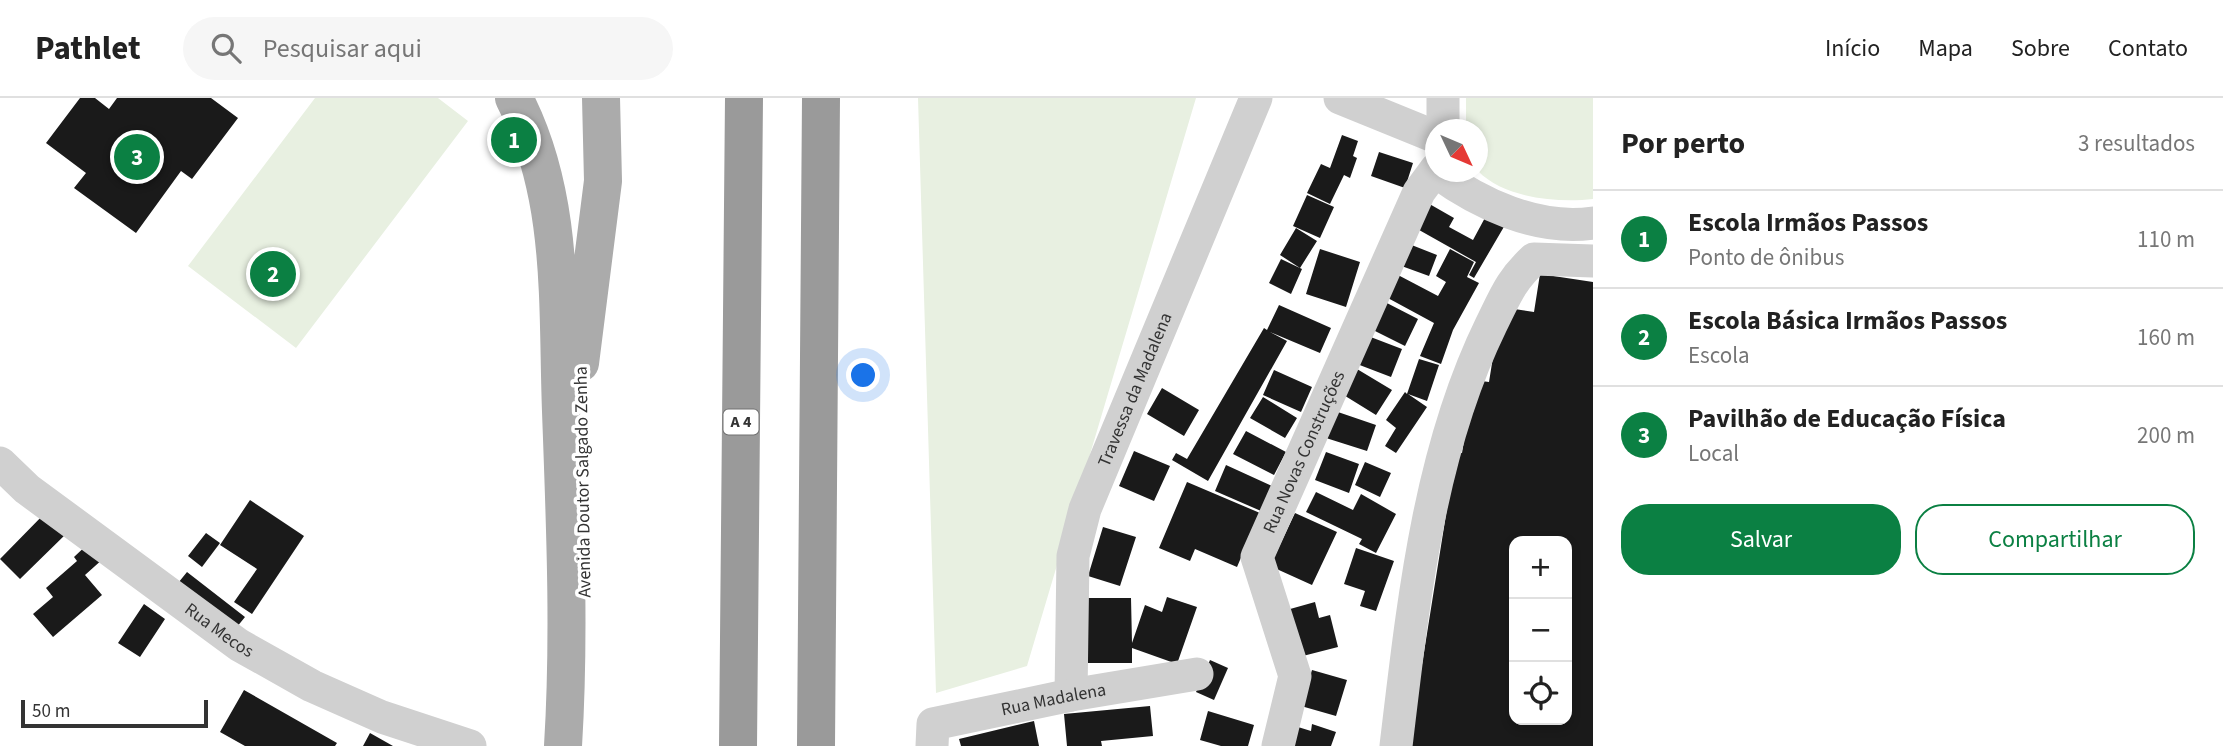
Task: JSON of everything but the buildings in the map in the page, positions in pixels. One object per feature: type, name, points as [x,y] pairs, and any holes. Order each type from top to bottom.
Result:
[{"type":"highway","name":"A 4","points":[[738,746],[744,98]]},
{"type":"highway","points":[[816,746],[821,98]]},
{"type":"main road","name":"Avenida Doutor Salgado Zenha","points":[[514,98],[539,157],[555,230],[568,583],[563,746]]},
{"type":"main road","name":"Avenida Doutor Salgado Zenha","points":[[539,157],[562,170],[575,169],[597,154],[602,116]]},
{"type":"main road","name":"Avenida Doutor Salgado Zenha","points":[[583,746],[586,578],[579,367],[603,181],[602,116]]},
{"type":"street","name":"Travessa da Madalena","points":[[1071,695],[1073,556],[1085,509],[1256,98]]},
{"type":"street","points":[[1340,98],[1425,133]]},
{"type":"street","points":[[1443,98],[1443,119]]},
{"type":"street","name":"Rua Novas Construções","points":[[1279,746],[1295,676],[1257,557],[1419,192],[1427,182]]},
{"type":"street","points":[[1452,182],[1482,203],[1517,215],[1557,223],[1593,223]]},
{"type":"street","points":[[1396,746],[1407,655],[1436,488],[1468,372],[1514,277],[1534,259],[1593,261]]},
{"type":"street","name":"Rua Mecos","points":[[0,463],[13,493],[239,645],[312,686],[382,717],[470,746]]},
{"type":"street","name":"Rua Madalena","points":[[932,746],[933,724],[1071,695],[1197,674]]},
{"type":"green space","points":[[315,98],[438,98],[468,121],[296,348],[188,266]]},
{"type":"green space","points":[[918,98],[1196,98],[1027,666],[936,693]]},
{"type":"green space","points":[[1466,98],[1593,98],[1593,199],[1532,197],[1516,193],[1489,180],[1488,119],[1466,119]]},
{"type":"place","name":"Escola Irmãos Passos","points":[[514,140]]},
{"type":"place","name":"Pavilhão de Educação Física","points":[[137,157]]},
{"type":"place","name":"Escola Básica Irmãos Passos","points":[[273,274]]}]
